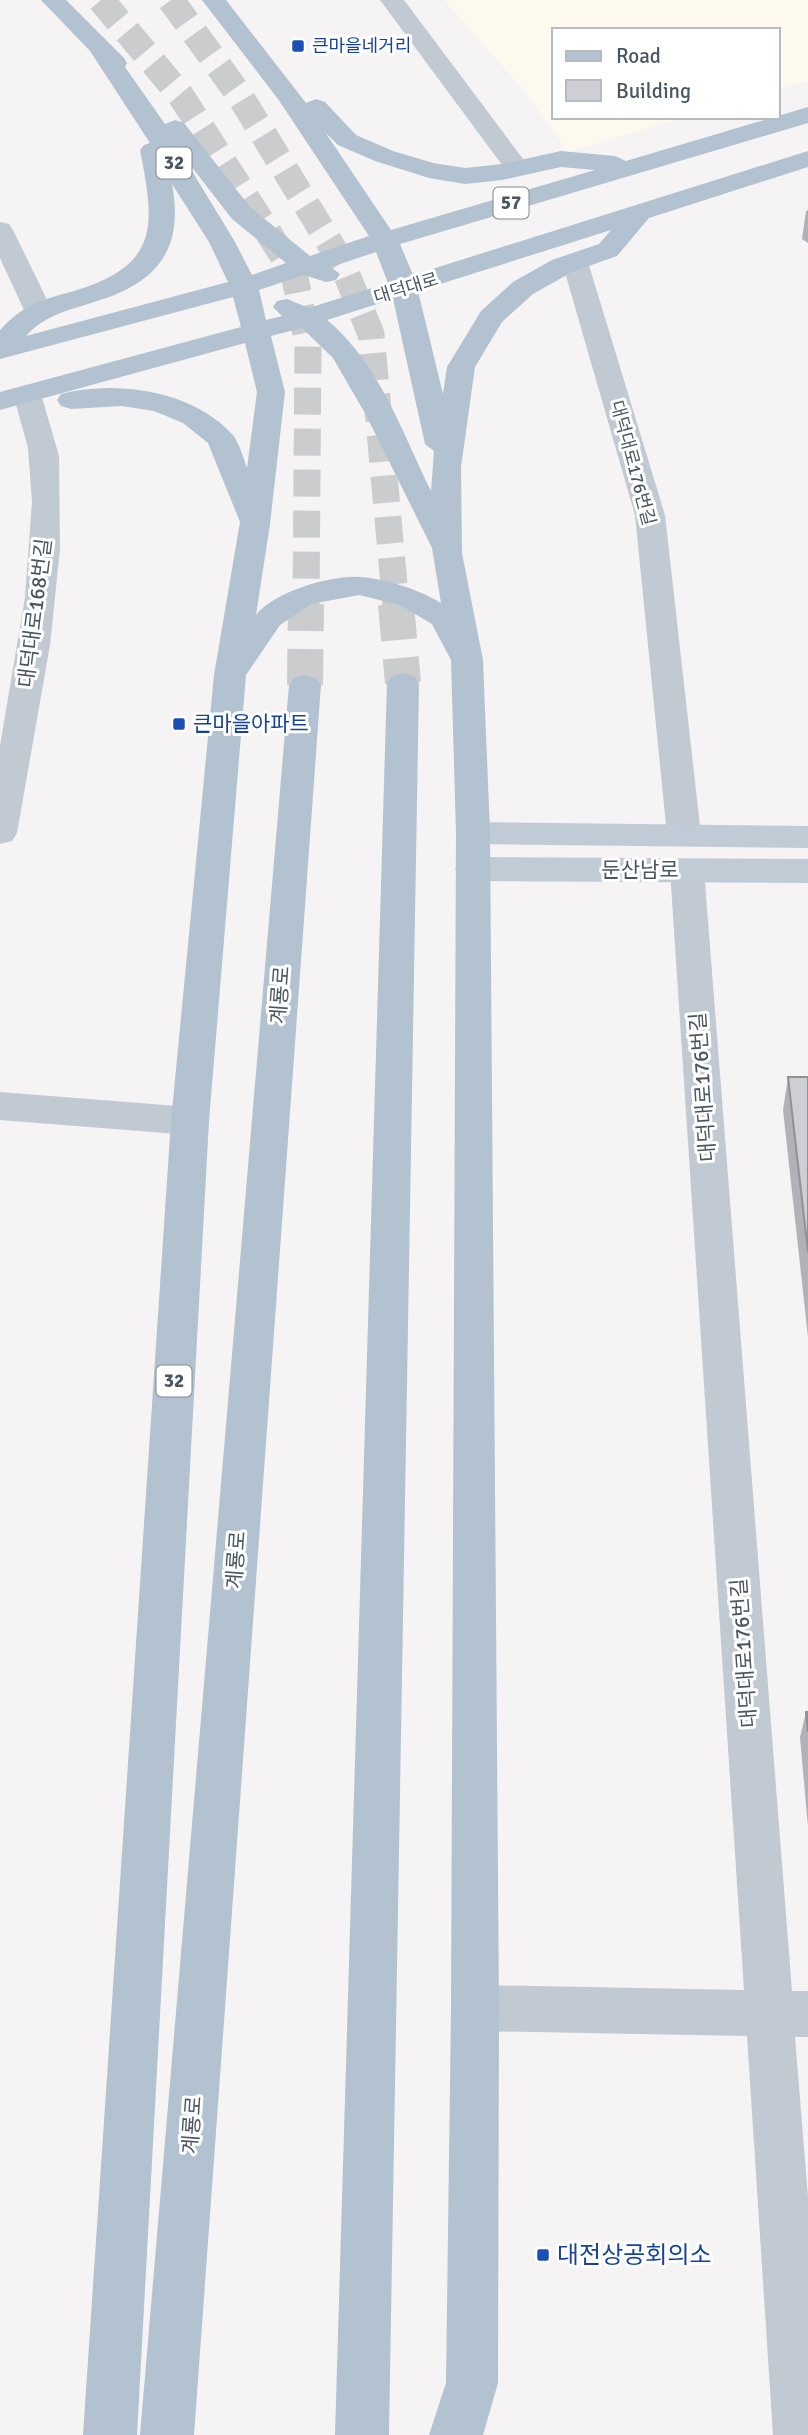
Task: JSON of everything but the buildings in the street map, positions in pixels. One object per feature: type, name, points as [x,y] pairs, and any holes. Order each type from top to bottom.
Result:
[{"type":"main road","name":"32","points":[[53,0],[97,44],[154,127],[222,242],[244,286],[258,332],[271,392],[255,524],[230,675],[190,1121],[110,2435]]},
{"type":"main road","points":[[214,0],[288,94],[385,240],[404,288],[446,467]]},
{"type":"main road","points":[[97,44],[177,130],[241,213],[307,267],[358,285],[404,288]]},
{"type":"main road","points":[[288,94],[318,108],[347,140],[384,156],[429,170],[465,176],[561,159],[638,165]]},
{"type":"main road","name":"57","points":[[244,286],[385,240],[808,115]]},
{"type":"main road","points":[[0,346],[38,310],[101,291],[142,269],[159,247],[165,211],[152,145],[154,127]]},
{"type":"main road","name":"대덕대로","points":[[13,398],[309,317],[637,216],[808,159]]},
{"type":"main road","points":[[456,2435],[472,2383],[475,2008],[472,851],[467,660],[447,552],[446,467],[461,367],[471,346],[491,317],[523,288],[575,262],[608,250],[637,216]]},
{"type":"main road","points":[[0,351],[244,286],[309,317],[365,383],[447,552]]},
{"type":"main road","points":[[13,398],[82,401],[122,397],[161,403],[193,417],[221,439],[255,524]]},
{"type":"main road","points":[[230,675],[269,618],[302,596],[359,586],[410,598],[444,618],[467,660]]},
{"type":"main road","points":[[362,2435],[403,682]]},
{"type":"main road","name":"계룡로","points":[[167,2435],[305,685]]},
{"type":"street","points":[[392,0],[517,168]]},
{"type":"street","points":[[0,230],[38,310]]},
{"type":"street","name":"대덕대로176번길","points":[[575,262],[650,515],[686,853],[789,2014],[800,2435]]},
{"type":"street","name":"대덕대로168번길","points":[[0,833],[34,641],[45,544],[44,454],[13,398]]},
{"type":"street","name":"둔산남로","points":[[686,853],[808,837]]},
{"type":"street","name":"둔산남로","points":[[472,851],[686,853],[808,871]]},
{"type":"street","points":[[0,1105],[190,1121]]},
{"type":"street","points":[[475,2008],[789,2014]]},
{"type":"shaded area","points":[[444,0],[808,0],[808,81],[780,89],[780,28],[552,28],[552,119],[679,119],[568,152],[526,93]]},
{"type":"tunnel","points":[[101,0],[181,96],[294,273],[308,344],[306,606]]},
{"type":"tunnel","points":[[171,0],[240,96],[342,263],[371,334],[396,606]]},
{"type":"tunnel","points":[[305,685],[306,604]]},
{"type":"tunnel","points":[[396,604],[403,683]]},
{"type":"place","name":"큰마을네거리","points":[[298,46]]},
{"type":"place","name":"큰마을아파트","points":[[179,724]]},
{"type":"place","name":"대전상공회의소","points":[[543,2255]]}]
